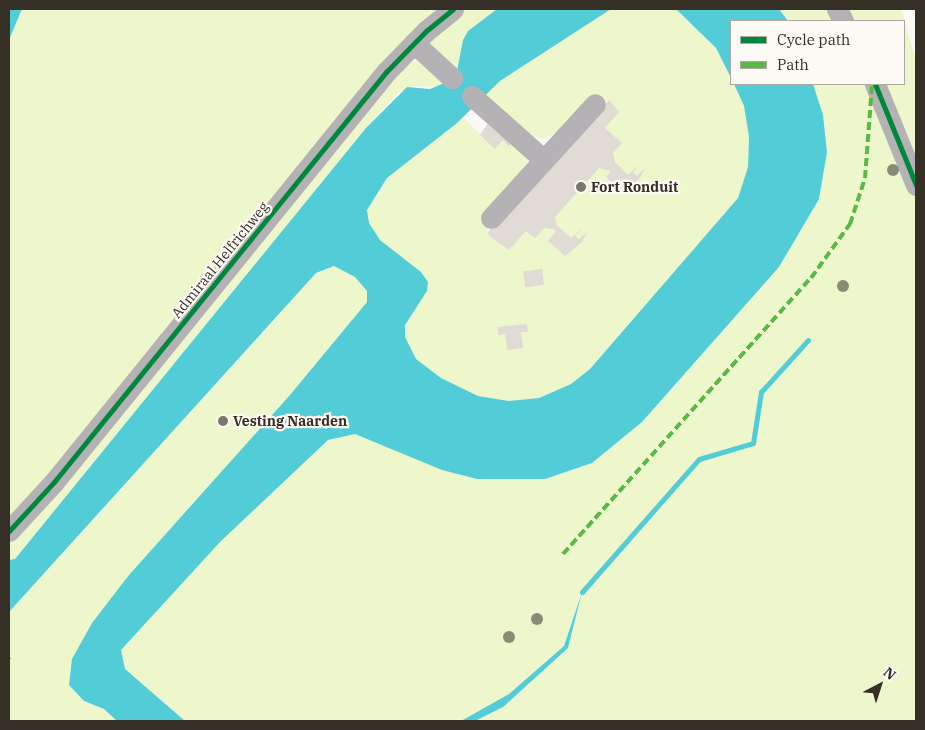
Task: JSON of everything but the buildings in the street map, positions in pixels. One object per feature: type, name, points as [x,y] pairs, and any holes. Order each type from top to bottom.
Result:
[{"type":"street","name":"Admiraal Helfrichweg","points":[[9,531],[54,482],[374,88],[414,43],[453,9]]},
{"type":"street","points":[[414,43],[452,78]]},
{"type":"street","points":[[875,85],[916,185]]},
{"type":"street","points":[[472,96],[544,160]]},
{"type":"street","points":[[491,218],[596,104]]},
{"type":"green space","points":[[22,9],[446,9],[9,522],[9,40]]},
{"type":"green space","points":[[463,9],[497,9],[468,31],[457,71],[426,42],[439,24]]},
{"type":"green space","points":[[611,9],[676,9],[716,48],[730,77],[730,85],[734,85],[744,106],[749,137],[748,167],[738,198],[590,369],[571,384],[539,398],[509,401],[478,396],[441,378],[416,359],[405,337],[405,325],[413,312],[421,272],[380,240],[369,223],[367,210],[387,178],[463,117],[480,134],[491,122],[528,160],[523,171],[480,218],[488,225],[487,234],[610,100],[545,139],[532,136],[481,98],[500,81]]},
{"type":"green space","points":[[779,9],[830,9],[836,20],[787,20]]},
{"type":"green space","points":[[841,9],[901,9],[904,20],[847,20]]},
{"type":"green space","points":[[905,22],[916,59],[916,170],[880,85],[905,85]]},
{"type":"green space","points":[[418,61],[432,65],[449,81],[440,87],[414,86],[398,93],[366,128],[14,560],[9,560],[9,535],[405,63]]},
{"type":"green space","points":[[813,85],[869,85],[916,201],[916,721],[475,721],[503,707],[568,648],[581,593],[564,646],[509,694],[461,721],[185,721],[125,669],[121,650],[126,642],[220,542],[328,440],[355,434],[477,479],[545,479],[592,463],[642,422],[779,267],[819,199],[827,152],[823,115]]},
{"type":"green space","points":[[335,266],[355,277],[367,291],[367,302],[290,395],[129,575],[92,623],[84,701],[104,709],[117,721],[9,721],[9,612],[316,273]]},
{"type":"water","points":[[9,9],[22,9],[9,40]]},
{"type":"water","points":[[497,9],[611,9],[500,81],[457,123],[387,178],[367,210],[369,223],[380,240],[421,272],[428,282],[427,291],[405,325],[405,337],[416,359],[441,378],[478,396],[509,401],[539,398],[571,384],[590,369],[738,198],[748,167],[749,137],[744,106],[734,85],[813,85],[823,115],[827,152],[819,199],[779,267],[642,422],[592,463],[545,479],[477,479],[442,470],[355,434],[328,440],[220,542],[121,650],[125,669],[185,721],[117,721],[104,709],[84,701],[69,685],[72,659],[92,623],[129,575],[290,395],[367,302],[367,291],[355,277],[334,266],[316,273],[9,612],[9,560],[15,559],[366,128],[407,87],[430,89],[449,81],[457,71],[463,40],[468,31]]},
{"type":"water","points":[[676,9],[779,9],[787,20],[730,20],[730,76],[716,48]]},
{"type":"water","points":[[582,592],[568,648],[503,707],[475,721],[461,721],[509,694],[564,646]]},
{"type":"waterway","points":[[582,592],[699,459],[753,443],[761,392],[808,340]]},
{"type":"marked path","points":[[563,554],[811,278],[850,224],[865,178],[872,85]]},
{"type":"cycle path","points":[[9,531],[54,482],[386,72],[426,31],[453,9]]},
{"type":"cycle path","points":[[875,85],[916,185]]},
{"type":"place","name":"Fort Ronduit","points":[[581,187]]},
{"type":"place","name":"Vesting Naarden","points":[[223,421]]}]
